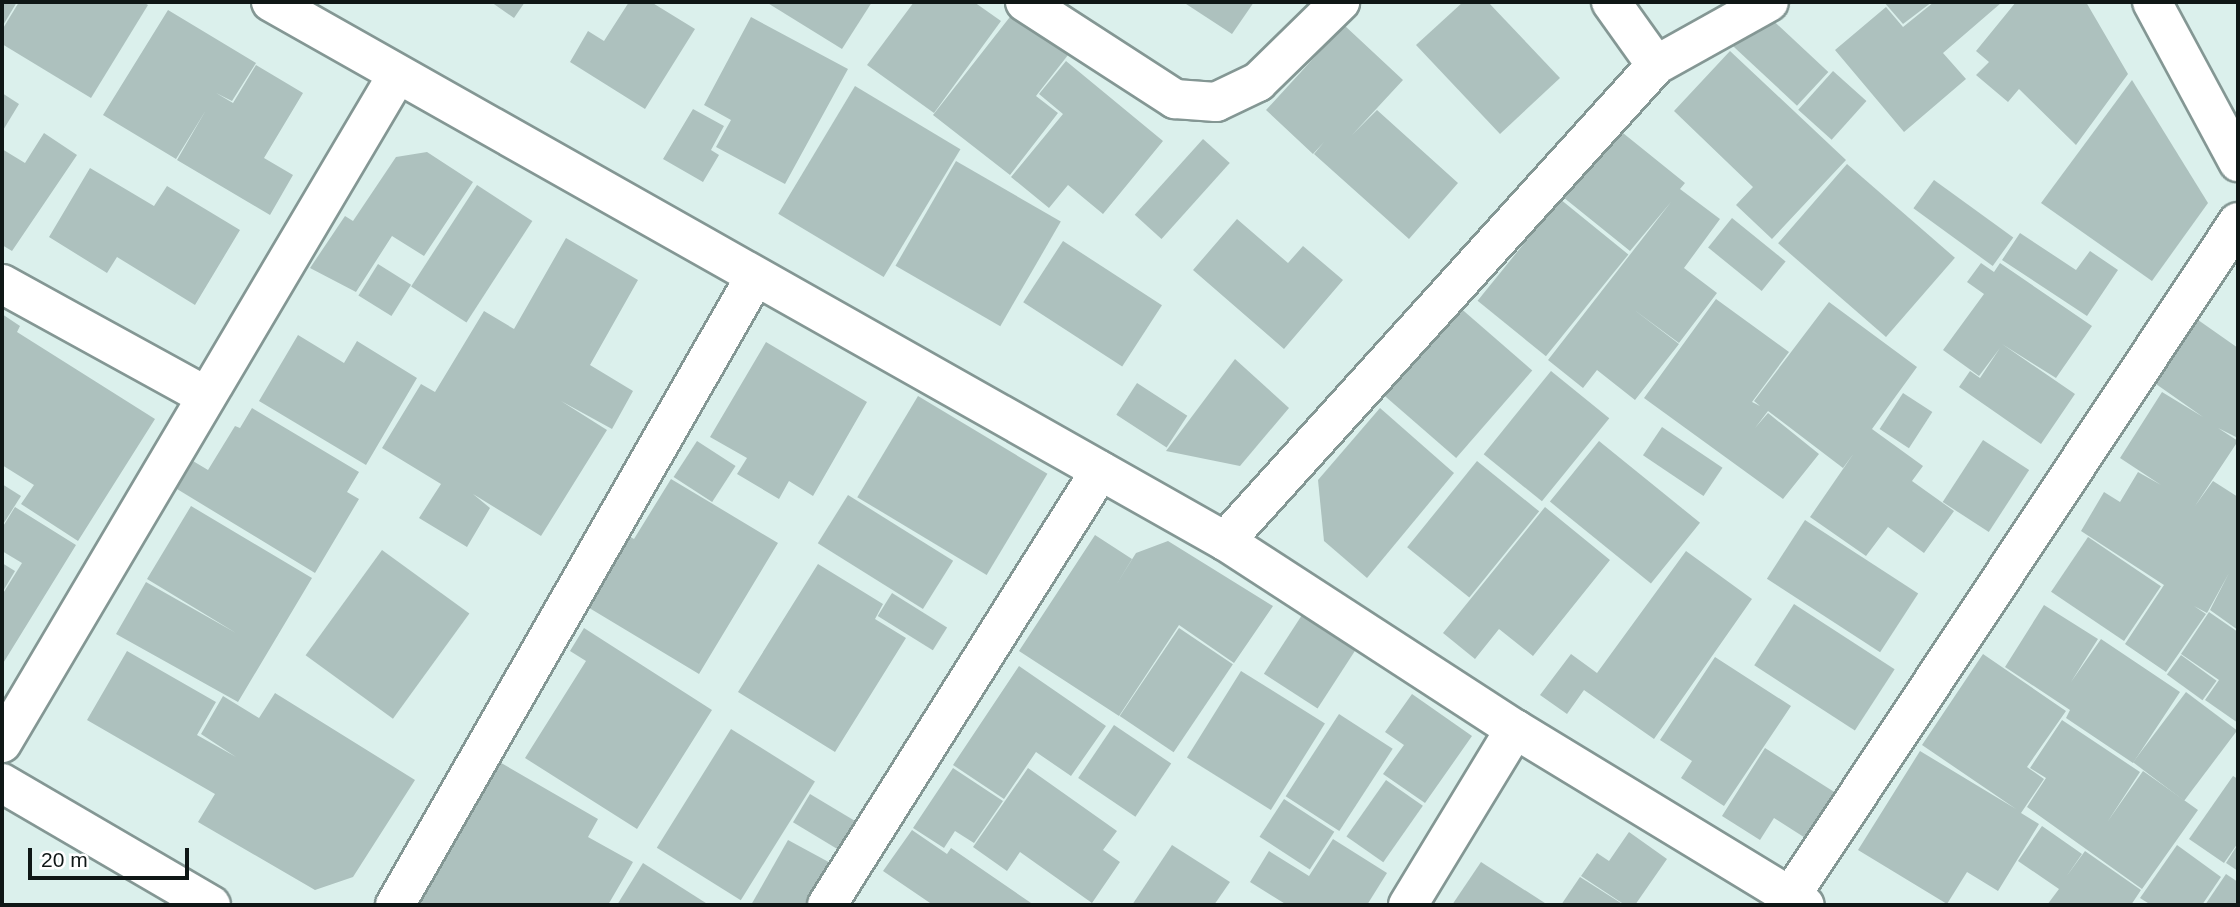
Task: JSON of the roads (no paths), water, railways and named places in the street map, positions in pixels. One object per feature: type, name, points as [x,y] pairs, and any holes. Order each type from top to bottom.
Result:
[{"type":"street","points":[[271,2],[1225,541],[1516,729],[1797,901],[2238,222]]},
{"type":"street","points":[[1025,2],[1175,99],[1216,102],[1258,82],[1340,2]]},
{"type":"street","points":[[1611,2],[1656,65]]},
{"type":"street","points":[[1225,541],[1656,65],[1769,2]]},
{"type":"street","points":[[2152,2],[2238,162]]},
{"type":"street","points":[[2,743],[397,75]]},
{"type":"street","points":[[395,905],[755,276]]},
{"type":"street","points":[[2,284],[206,396]]},
{"type":"street","points":[[827,905],[1100,471]]},
{"type":"street","points":[[1408,905],[1516,729]]},
{"type":"street","points":[[2,783],[211,905]]}]
